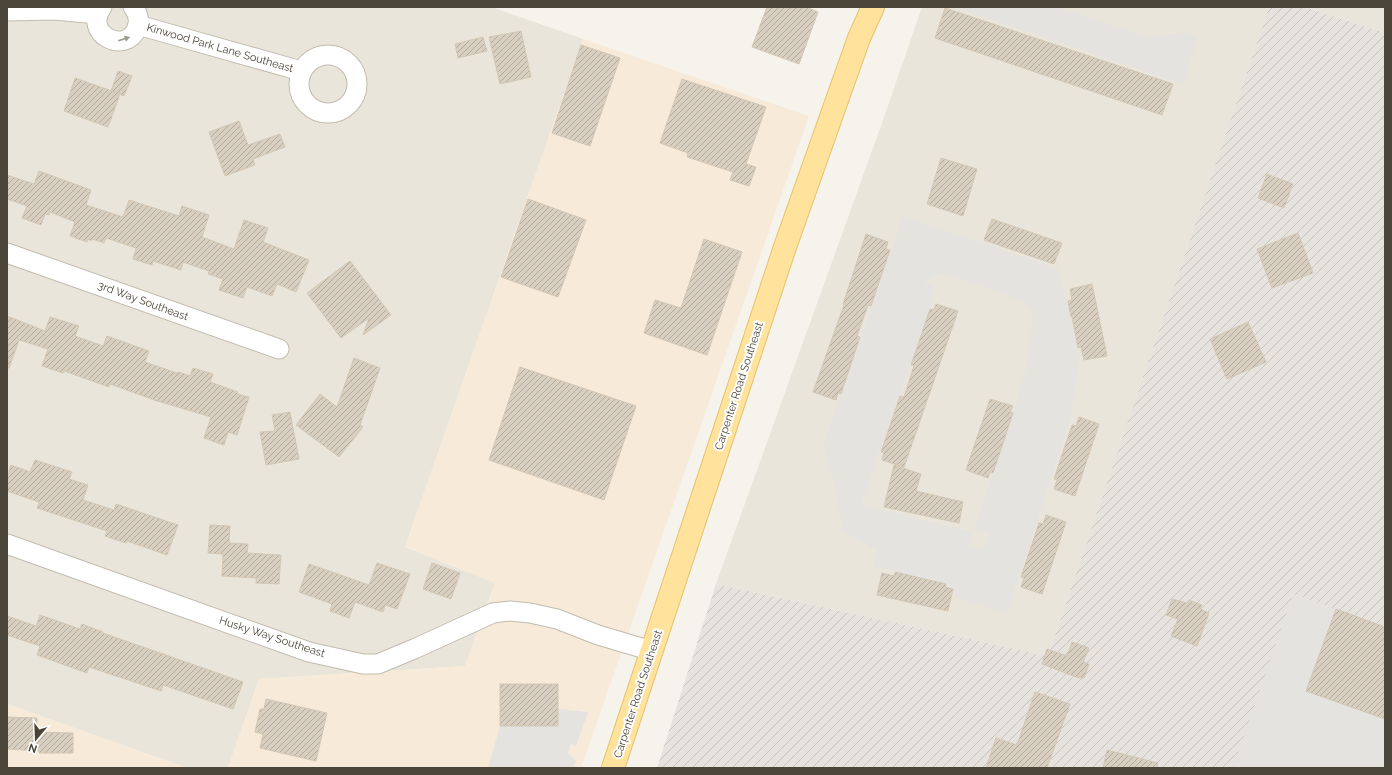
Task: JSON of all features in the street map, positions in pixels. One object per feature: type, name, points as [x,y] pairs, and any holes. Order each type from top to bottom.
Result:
[{"type":"main road","name":"Carpenter Road Southeast","points":[[613,768],[785,247],[859,38],[873,7]]},
{"type":"street","name":"Kinwood Park Lane Southeast","points":[[7,11],[100,10],[97,20],[98,27],[106,38],[118,41],[125,40],[132,36],[136,31],[136,16],[301,71]]},
{"type":"street","name":"3rd Way Southeast","points":[[7,253],[279,350]]},
{"type":"street","name":"Husky Way Southeast","points":[[7,544],[309,652],[363,664],[378,664],[493,613],[510,611],[530,613],[557,619],[598,635],[652,651]]},
{"type":"shaded area","points":[[7,7],[492,7],[583,39],[405,547],[495,583],[465,666],[259,679],[228,768],[187,768],[7,704]]},
{"type":"shaded area","points":[[922,7],[1269,7],[1048,656],[716,584],[882,123]]},
{"type":"shaded area","points":[[954,7],[1058,7],[1147,37],[1185,32],[1198,37],[1183,84]]},
{"type":"shaded area","points":[[1269,7],[1305,7],[1385,33],[1385,768],[657,768],[716,584],[1048,656]]},
{"type":"shaded area","points":[[1305,7],[1385,7],[1385,33]]},
{"type":"shaded area","points":[[583,39],[809,116],[581,768],[228,768],[259,679],[465,666],[495,583],[405,547]]},
{"type":"shaded area","points":[[903,216],[1058,269],[1080,357],[1070,421],[1007,613],[955,597],[951,585],[874,566],[876,550],[843,531],[834,481],[823,446]],"holes":[[[939,274],[959,278],[1023,301],[1031,309],[1033,319],[1025,371],[1014,412],[974,529],[990,534],[984,549],[969,546],[972,532],[861,505],[932,301],[933,286],[924,282]]]},
{"type":"shaded area","points":[[1293,594],[1336,609],[1306,691],[1385,719],[1385,768],[1233,768]]},
{"type":"shaded area","points":[[7,704],[187,768],[7,768]]},
{"type":"shaded area","points":[[558,709],[588,712],[576,746],[571,744],[568,753],[576,761],[573,768],[488,768],[500,726],[558,726]]},
{"type":"building","points":[[767,7],[806,7],[818,12],[799,64],[752,47]]},
{"type":"building","points":[[945,8],[1173,84],[1162,115],[935,38]]},
{"type":"building","points":[[521,31],[531,77],[500,84],[489,37]]},
{"type":"building","points":[[483,37],[487,51],[458,58],[455,44]]},
{"type":"building","points":[[581,45],[620,58],[590,146],[552,133]]},
{"type":"building","points":[[118,71],[132,76],[124,96],[111,91]]},
{"type":"building","points":[[75,78],[120,94],[108,127],[64,111]]},
{"type":"building","points":[[682,79],[766,107],[746,164],[756,167],[749,186],[730,180],[733,172],[687,157],[688,153],[660,143]]},
{"type":"building","points":[[239,121],[248,145],[280,134],[285,147],[253,159],[255,165],[225,176],[209,132]]},
{"type":"building","points":[[941,158],[977,169],[963,216],[927,204]]},
{"type":"building","points":[[39,171],[91,190],[86,205],[123,217],[129,200],[179,216],[182,206],[209,215],[202,237],[234,249],[244,220],[268,228],[263,242],[309,260],[296,292],[277,284],[272,296],[247,287],[243,298],[219,290],[223,279],[208,274],[209,271],[183,262],[181,270],[153,261],[152,265],[133,259],[136,248],[106,238],[104,243],[92,239],[91,241],[88,239],[87,242],[70,236],[75,222],[50,212],[49,215],[45,214],[41,225],[22,218],[27,206],[7,199],[7,175],[34,184]]},
{"type":"building","points":[[1267,174],[1293,184],[1284,208],[1258,198]]},
{"type":"building","points":[[528,199],[586,220],[558,297],[501,277]]},
{"type":"building","points":[[992,219],[1062,243],[1054,264],[984,240]]},
{"type":"building","points":[[1298,233],[1313,273],[1272,288],[1257,249]]},
{"type":"building","points":[[866,234],[888,242],[886,249],[890,250],[871,306],[868,305],[857,336],[860,337],[841,394],[838,393],[836,400],[813,392],[844,305],[843,304]]},
{"type":"building","points":[[704,239],[742,252],[707,355],[644,333],[655,300],[681,308]]},
{"type":"building","points":[[350,261],[391,315],[363,335],[369,318],[341,338],[307,293]]},
{"type":"building","points":[[1092,284],[1107,356],[1084,360],[1081,347],[1078,348],[1068,301],[1072,300],[1070,289]]},
{"type":"building","points":[[936,304],[958,311],[904,467],[882,460],[884,453],[881,452],[900,396],[904,397],[914,366],[911,365],[930,309],[934,310]]},
{"type":"building","points":[[7,316],[45,331],[50,317],[79,326],[75,336],[103,346],[107,336],[149,351],[145,362],[190,376],[193,368],[213,374],[210,382],[238,392],[237,394],[249,397],[237,435],[228,432],[224,445],[204,438],[211,417],[154,400],[110,384],[109,387],[64,371],[63,373],[42,366],[48,349],[19,340],[9,368],[7,368]]},
{"type":"building","points":[[1248,322],[1266,362],[1227,379],[1210,339]]},
{"type":"building","points":[[354,358],[380,368],[360,425],[363,427],[339,457],[296,425],[320,394],[337,407]]},
{"type":"building","points":[[520,367],[636,406],[604,500],[489,460]]},
{"type":"building","points":[[990,399],[1013,406],[1010,412],[1013,413],[993,473],[990,472],[988,478],[966,470]]},
{"type":"building","points":[[290,412],[299,459],[266,465],[260,432],[275,431],[272,415]]},
{"type":"building","points":[[1079,417],[1099,424],[1075,496],[1054,489],[1057,480],[1054,479],[1072,425],[1076,426]]},
{"type":"building","points":[[35,460],[72,472],[69,479],[88,485],[83,500],[114,510],[116,504],[178,525],[167,555],[127,541],[126,543],[105,536],[107,531],[37,508],[39,502],[7,491],[7,477],[11,465],[30,472]]},
{"type":"building","points":[[894,465],[921,474],[916,491],[963,502],[959,523],[884,507]]},
{"type":"building","points":[[1046,515],[1066,522],[1042,594],[1021,587],[1024,578],[1021,577],[1039,523],[1043,524]]},
{"type":"building","points":[[210,525],[230,526],[229,543],[248,544],[247,553],[281,555],[279,584],[256,583],[256,578],[222,576],[223,554],[208,553]]},
{"type":"building","points":[[377,563],[410,574],[397,609],[385,605],[383,612],[355,602],[349,618],[330,611],[332,604],[299,592],[309,564],[369,585]]},
{"type":"building","points":[[432,563],[460,573],[451,599],[423,589]]},
{"type":"building","points":[[895,572],[946,584],[945,587],[953,589],[948,611],[877,595],[882,573],[894,576]]},
{"type":"building","points":[[1172,599],[1187,603],[1189,600],[1202,605],[1200,609],[1209,613],[1197,646],[1171,636],[1178,619],[1166,615]]},
{"type":"building","points":[[1336,609],[1385,627],[1385,719],[1306,691]]},
{"type":"building","points":[[40,615],[80,629],[82,624],[103,633],[243,682],[233,709],[163,685],[161,691],[89,667],[87,673],[37,655],[40,646],[7,635],[7,616],[36,626]]},
{"type":"building","points":[[1072,642],[1089,648],[1083,662],[1089,664],[1084,678],[1079,678],[1042,664],[1047,649],[1067,656]]},
{"type":"building","points":[[500,684],[558,684],[558,726],[500,726]]},
{"type":"building","points":[[1035,692],[1070,704],[1047,768],[986,768],[996,738],[1017,745]]},
{"type":"building","points":[[266,699],[327,713],[316,761],[260,748],[263,734],[255,732],[260,709],[264,709]]},
{"type":"building","points":[[7,717],[37,718],[37,732],[73,733],[73,753],[39,753],[39,751],[7,749]]},
{"type":"building","points":[[1107,750],[1158,763],[1157,768],[1103,768]]}]
